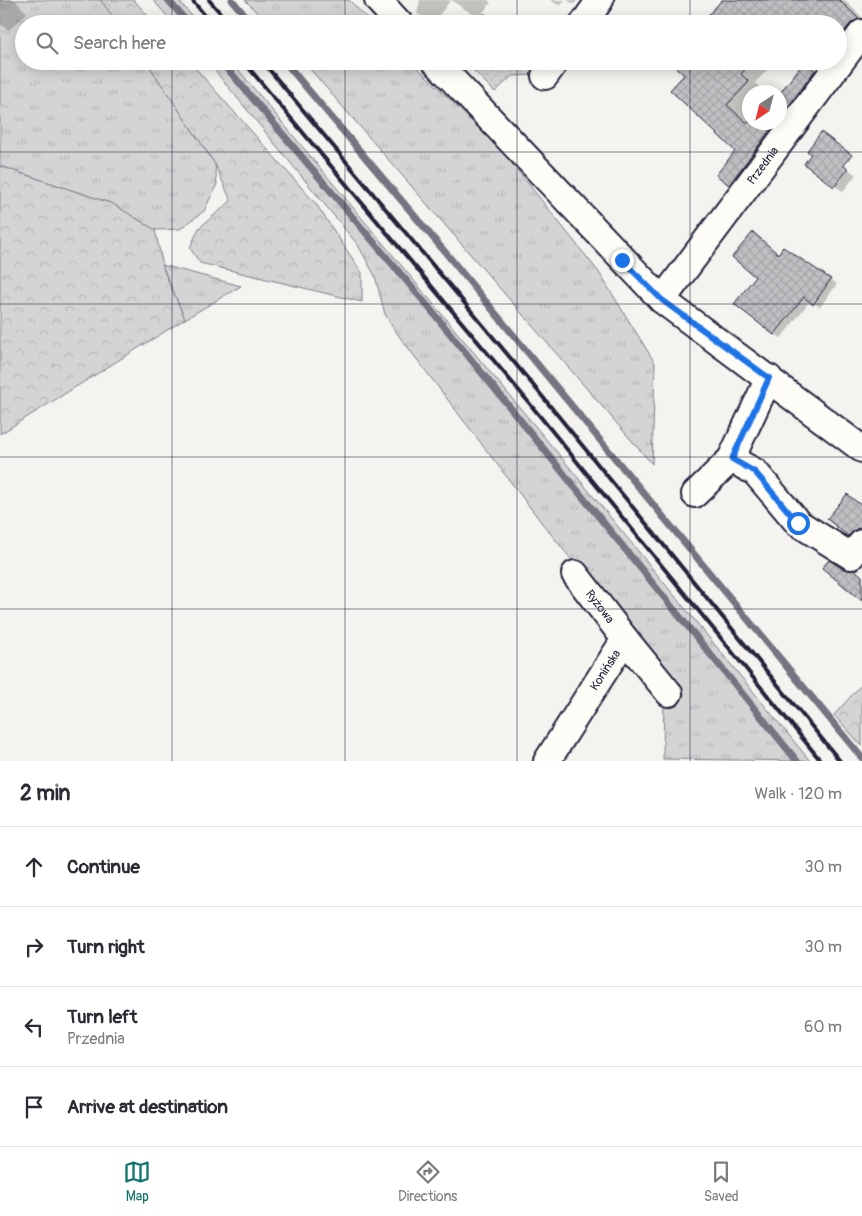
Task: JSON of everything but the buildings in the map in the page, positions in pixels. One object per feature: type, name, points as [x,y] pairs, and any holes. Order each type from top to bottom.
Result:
[{"type":"street","points":[[378,0],[392,15]]},
{"type":"street","points":[[589,15],[600,0]]},
{"type":"street","name":"Przednia","points":[[847,53],[862,33]]},
{"type":"street","points":[[444,70],[662,300],[862,449]]},
{"type":"street","name":"Przednia","points":[[662,300],[834,70]]},
{"type":"street","points":[[695,494],[732,459],[769,378]]},
{"type":"street","points":[[732,459],[755,472],[798,523],[851,556],[862,543]]},
{"type":"street","name":"Ryżowa","points":[[575,574],[625,639]]},
{"type":"street","name":"Konińska","points":[[548,761],[625,639],[669,693]]},
{"type":"green space","points":[[0,0],[100,0],[112,15],[15,15],[15,70],[152,70],[215,164],[217,184],[204,211],[180,229],[155,230],[113,204],[0,166]]},
{"type":"green space","points":[[100,0],[134,0],[147,15],[112,15]]},
{"type":"green space","points":[[153,0],[178,0],[191,15],[166,15]]},
{"type":"green space","points":[[245,0],[349,0],[364,15],[259,15]]},
{"type":"green space","points":[[152,70],[197,70],[316,204],[362,273],[362,302],[200,263],[190,248],[199,228],[231,201],[215,164]]},
{"type":"green space","points":[[214,70],[238,70],[570,468],[810,761],[663,759],[664,700],[660,669],[542,523],[393,328],[385,314],[375,276],[358,245]]},
{"type":"green space","points":[[311,70],[420,70],[502,151],[598,271],[655,363],[652,464]]},
{"type":"green space","points":[[473,70],[536,70],[533,75],[512,76],[495,92]]},
{"type":"green space","points":[[0,166],[113,204],[155,230],[164,271],[185,319],[0,434]]},
{"type":"green space","points":[[162,265],[241,286],[185,319]]},
{"type":"green space","points":[[862,684],[862,746],[834,715]]},
{"type":"waterway","points":[[168,0],[181,15]]},
{"type":"waterway","points":[[232,0],[244,15]]},
{"type":"waterway","points":[[229,70],[426,304],[797,761]]},
{"type":"waterway","points":[[292,70],[445,252],[862,758]]},
{"type":"railway","points":[[192,0],[204,15]]},
{"type":"railway","points":[[209,0],[222,15]]},
{"type":"railway","points":[[251,70],[521,393],[821,761]]},
{"type":"railway","points":[[270,70],[533,385],[840,761]]},
{"type":"route","points":[[622,260],[662,300],[769,378],[732,459],[755,472],[798,523]]}]
